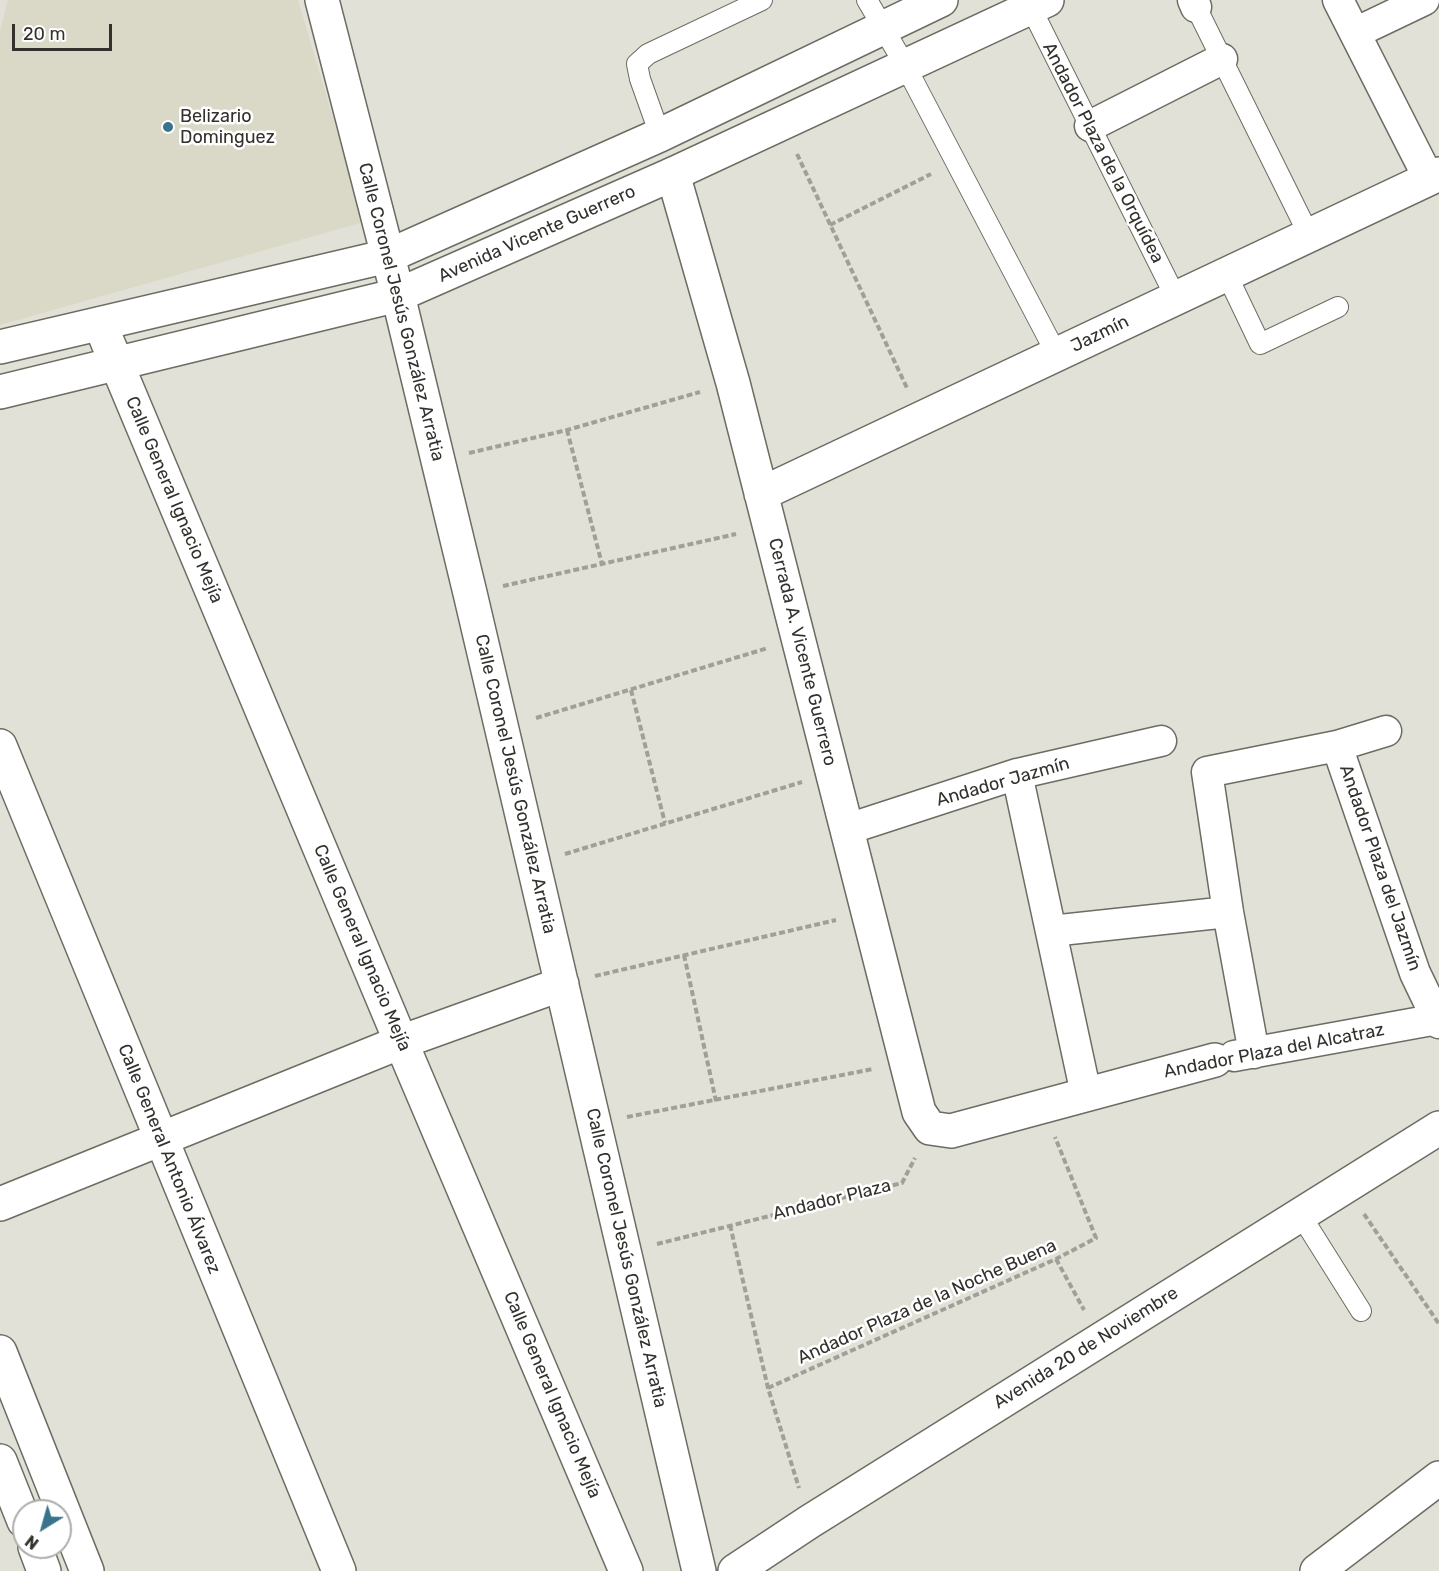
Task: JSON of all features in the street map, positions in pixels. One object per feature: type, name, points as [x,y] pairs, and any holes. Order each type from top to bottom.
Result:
[{"type":"street","name":"Calle Coronel Jesús González Arratia","points":[[322,0],[398,295],[470,593],[699,1571]]},
{"type":"street","points":[[0,347],[388,256],[660,135],[941,0]]},
{"type":"street","points":[[1338,0],[1434,176]]},
{"type":"street","points":[[1354,33],[1424,0]]},
{"type":"street","name":"Avenida Vicente Guerrero","points":[[0,392],[398,295],[673,174],[1039,4]]},
{"type":"street","points":[[1090,126],[1222,59]]},
{"type":"street","name":"Cerrada A. Vicente Guerrero","points":[[673,174],[733,383],[919,1112],[930,1128]]},
{"type":"street","name":"Jazmín","points":[[761,494],[1310,237],[1434,176]]},
{"type":"street","name":"Calle General Ignacio Mejía","points":[[100,324],[401,1042],[627,1571]]},
{"type":"street","points":[[1254,1053],[1228,912],[1207,772],[1337,746],[1386,730]]},
{"type":"street","name":"Andador Jazmín","points":[[848,829],[1017,774],[1161,741]]},
{"type":"street","name":"Calle General Antonio Álvarez","points":[[0,746],[339,1571]]},
{"type":"street","name":"Andador Plaza del Jazmín","points":[[1337,746],[1415,973],[1438,1021]]},
{"type":"street","points":[[1017,774],[1086,1094]]},
{"type":"street","points":[[1051,931],[1228,912]]},
{"type":"street","points":[[0,1204],[401,1042],[562,984]]},
{"type":"street","name":"Andador Plaza del Alcatraz","points":[[1042,1106],[1215,1060],[1438,1021]]},
{"type":"street","points":[[930,1128],[951,1131],[1042,1106]]},
{"type":"street","name":"Avenida 20 de Noviembre","points":[[735,1571],[809,1522],[1439,1128]]},
{"type":"street","points":[[0,1352],[87,1571]]},
{"type":"street","points":[[0,1461],[15,1499]]},
{"type":"street","points":[[1317,1571],[1439,1478]]},
{"type":"lane","points":[[660,135],[637,64],[648,54],[762,0]]},
{"type":"lane","points":[[867,0],[906,66],[1057,355]]},
{"type":"lane","name":"Andador Plaza de la Orquídea","points":[[1039,4],[1090,126],[1176,298]]},
{"type":"lane","points":[[1195,4],[1310,237]]},
{"type":"lane","points":[[1227,275],[1260,344],[1338,307]]},
{"type":"lane","points":[[1300,1214],[1360,1311]]},
{"type":"path","points":[[782,122],[921,419]]},
{"type":"path","points":[[830,225],[955,162]]},
{"type":"path","points":[[465,454],[567,430],[733,383]]},
{"type":"path","points":[[567,430],[602,564]]},
{"type":"path","points":[[470,593],[770,526]]},
{"type":"path","points":[[536,718],[799,638]]},
{"type":"path","points":[[631,690],[665,824]]},
{"type":"path","points":[[533,864],[833,773]]},
{"type":"path","points":[[562,984],[869,912]]},
{"type":"path","points":[[684,955],[716,1101]]},
{"type":"path","points":[[627,1118],[906,1062]]},
{"type":"path","name":"Andador Plaza de la Noche Buena","points":[[768,1388],[1056,1259],[1096,1238],[1042,1106]]},
{"type":"path","name":"Andador Plaza","points":[[730,1225],[902,1183],[930,1128]]},
{"type":"path","points":[[1345,1186],[1439,1324]]},
{"type":"path","points":[[625,1254],[730,1225],[768,1388],[809,1522]]},
{"type":"path","points":[[1056,1259],[1100,1339]]},
{"type":"shaded area","name":"Belizario Dominguez","points":[[8,0],[298,0],[364,222],[0,325],[0,31]]},
{"type":"place","name":"Belizario Dominguez","points":[[168,127]]}]
